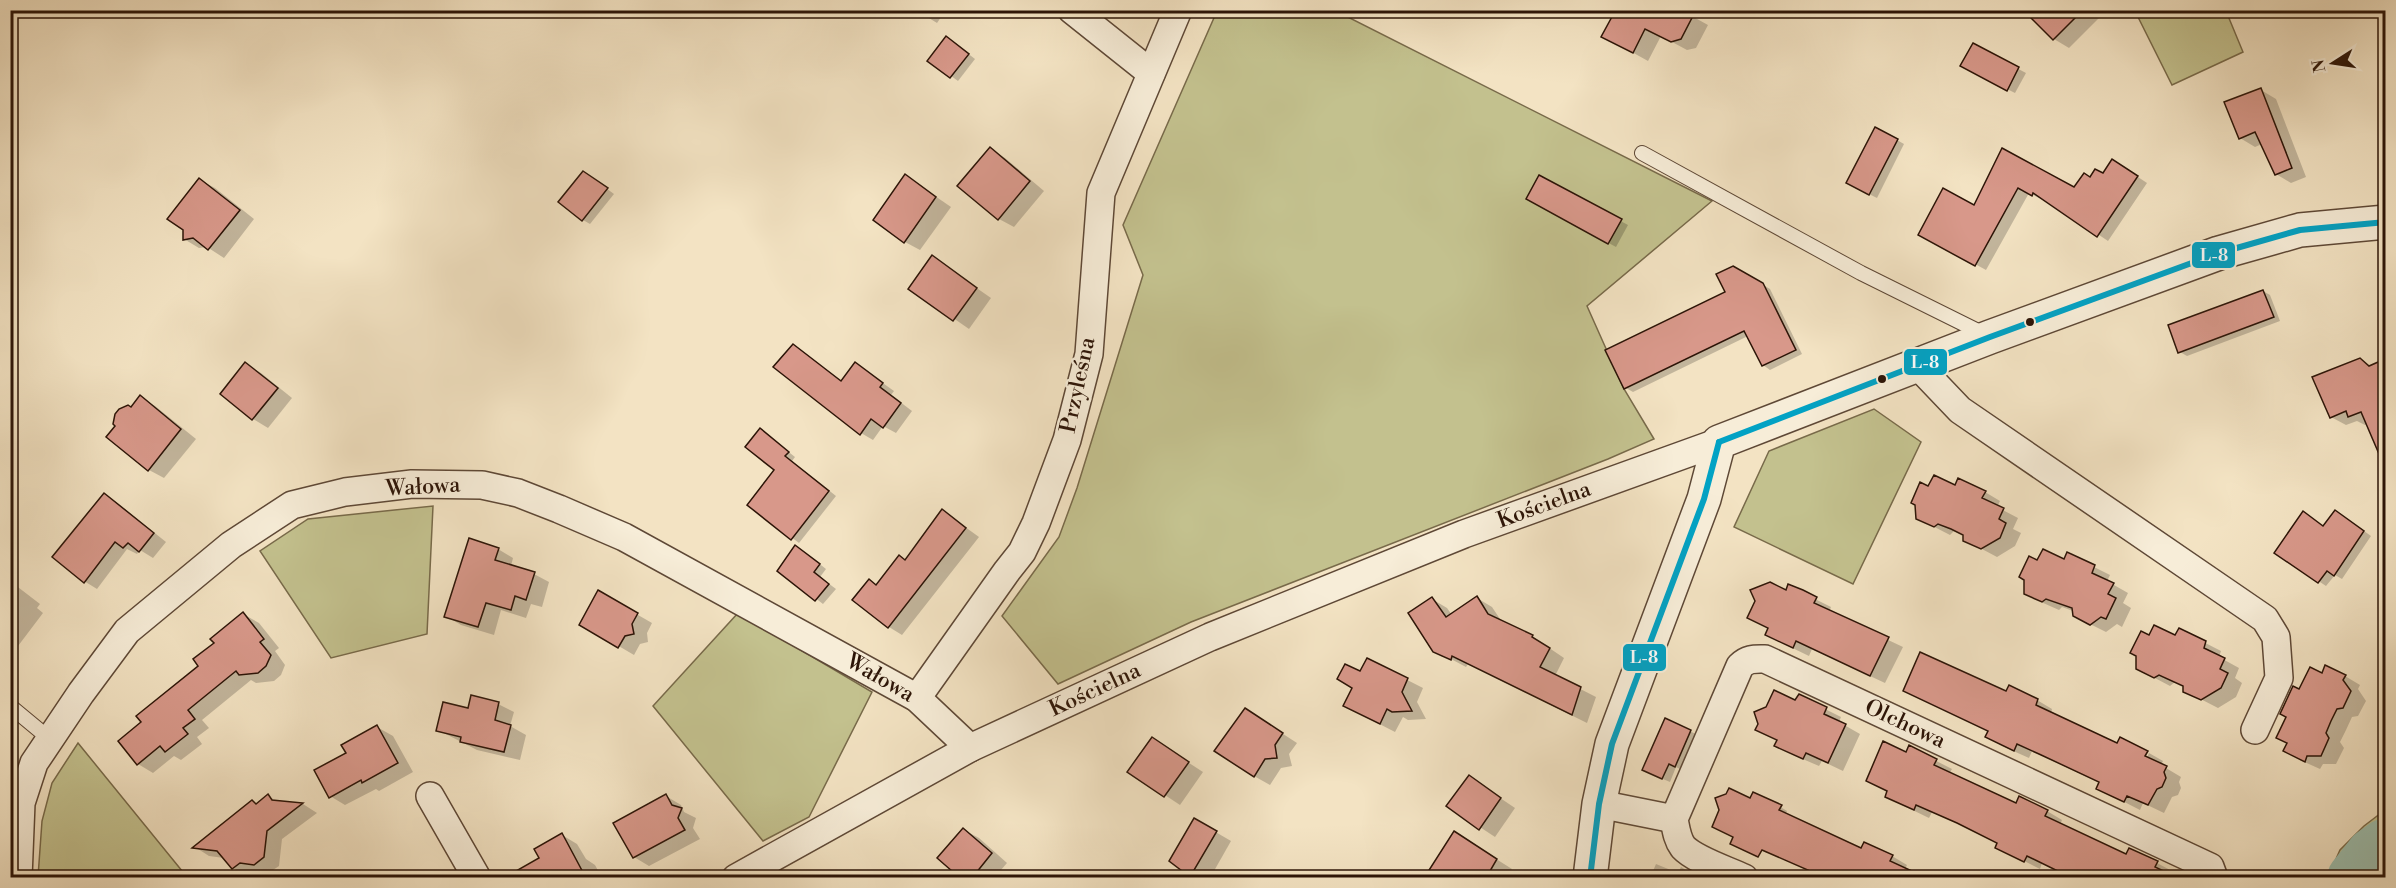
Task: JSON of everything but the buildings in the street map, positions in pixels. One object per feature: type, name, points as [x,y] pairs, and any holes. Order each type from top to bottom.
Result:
[{"type":"street","points":[[1072,10],[1151,73]]},
{"type":"street","name":"Przyleśna","points":[[917,698],[1006,571],[1022,552],[1036,523],[1067,440],[1089,354],[1094,262],[1101,193],[1178,10]]},
{"type":"street","name":"Kościelna","points":[[736,878],[970,748],[1210,637],[1464,534],[1719,442],[1990,337],[2219,253],[2300,230],[2385,222]]},
{"type":"street","points":[[1918,366],[1960,410],[2265,619],[2276,637],[2279,678],[2254,730]]},
{"type":"street","points":[[1590,878],[1599,804],[1612,744],[1704,500],[1719,442]]},
{"type":"street","name":"Wałowa","points":[[18,878],[16,806],[34,763],[81,693],[127,631],[231,545],[292,505],[345,492],[412,484],[482,485],[518,493],[559,509],[624,537],[917,698],[970,748]]},
{"type":"street","name":"Olchowa","points":[[1674,819],[1740,666],[1746,660],[1765,659],[2210,867],[2214,878]]},
{"type":"street","points":[[430,796],[477,878]]},
{"type":"street","points":[[1599,804],[1674,819],[1679,840],[1691,854],[1744,878]]},
{"type":"lane","points":[[1642,153],[1861,273],[1990,337]]},
{"type":"lane","points":[[10,706],[51,740]]},
{"type":"shaded area","points":[[1217,11],[1336,11],[1712,201],[1587,306],[1624,389],[1654,439],[1191,622],[1058,684],[1002,616],[1059,537],[1077,488],[1143,275],[1123,225]]},
{"type":"shaded area","points":[[2135,11],[2226,11],[2243,52],[2172,85]]},
{"type":"shaded area","points":[[1874,409],[1921,442],[1853,584],[1734,527],[1769,451]]},
{"type":"shaded area","points":[[433,506],[427,634],[331,658],[260,551],[308,519]]},
{"type":"shaded area","points":[[738,613],[872,692],[809,817],[763,841],[653,706]]},
{"type":"shaded area","points":[[78,743],[187,877],[38,877],[42,821],[52,783]]},
{"type":"shaded area","points":[[2385,810],[2385,877],[2328,877],[2340,850],[2364,826]]},
{"type":"waterway","points":[[2353,878],[2372,854],[2386,844]]},
{"type":"transit line","name":"L-8","points":[[1719,442],[1990,337],[2219,253],[2300,230],[2386,222]]},
{"type":"transit line","name":"L-8","points":[[1590,878],[1599,804],[1612,744],[1704,499],[1719,442]]}]
